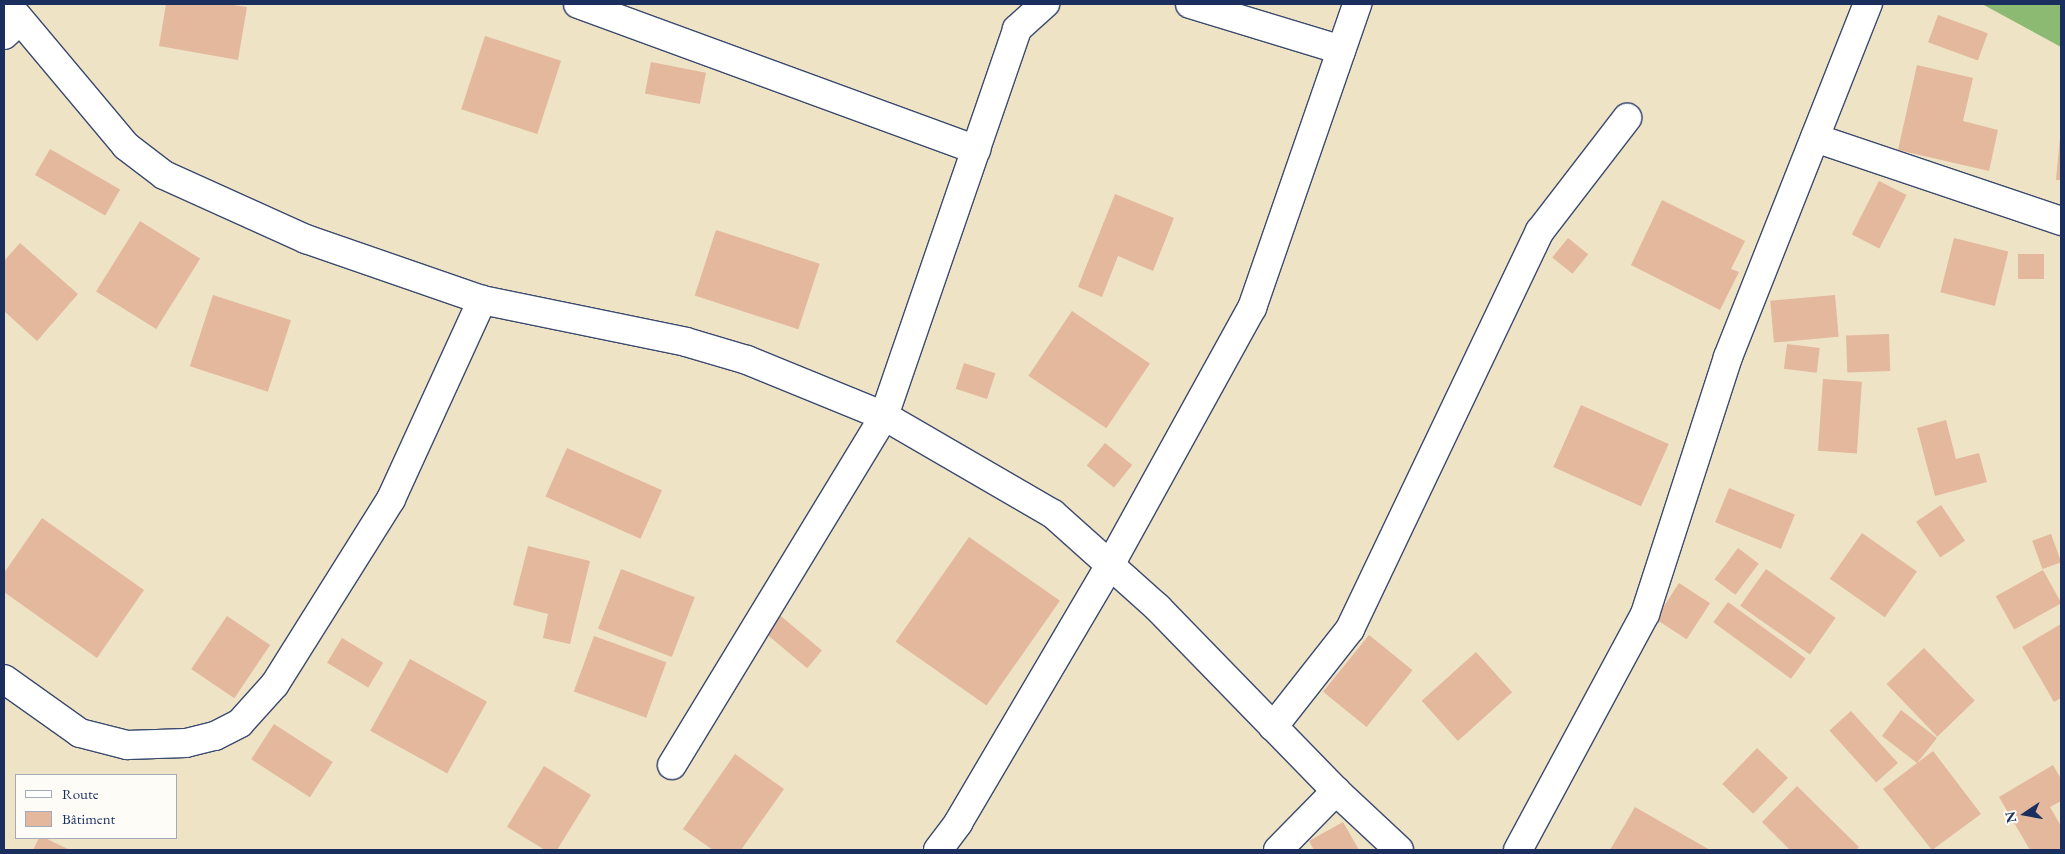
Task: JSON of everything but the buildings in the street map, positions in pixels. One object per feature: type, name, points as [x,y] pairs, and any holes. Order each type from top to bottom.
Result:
[{"type":"street","points":[[578,4],[976,150]]},
{"type":"street","points":[[672,765],[884,416],[1017,29],[1045,4]]},
{"type":"street","points":[[1190,4],[1341,50]]},
{"type":"street","points":[[938,850],[958,823],[1110,565],[1252,308],[1357,4]]},
{"type":"street","points":[[1518,850],[1645,614],[1728,358],[1868,4]]},
{"type":"street","points":[[10,20],[126,146],[164,175],[306,239],[482,300],[686,342],[747,360],[884,416],[1053,514],[1158,608],[1336,790],[1400,850]]},
{"type":"street","points":[[1274,727],[1350,629],[1540,231],[1627,118]]},
{"type":"street","points":[[1815,138],[2061,221]]},
{"type":"street","points":[[4,679],[80,734],[127,745],[186,743],[214,736],[240,723],[275,684],[391,499],[482,300]]},
{"type":"street","points":[[1278,850],[1336,790]]},
{"type":"green space","points":[[1982,4],[2061,4],[2061,47]]}]
